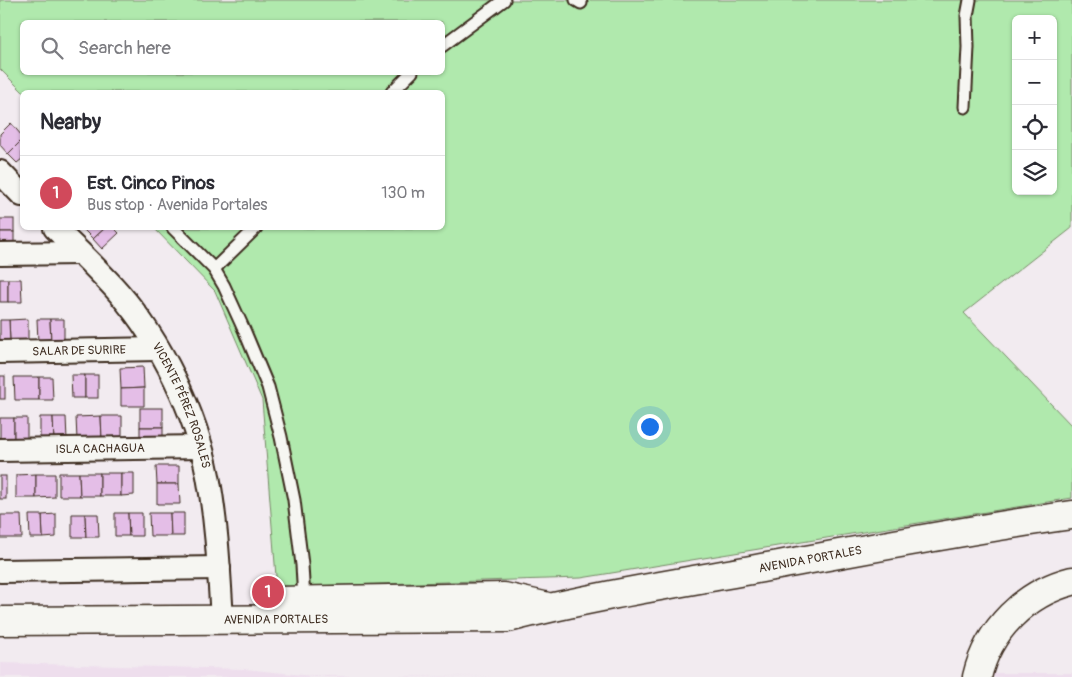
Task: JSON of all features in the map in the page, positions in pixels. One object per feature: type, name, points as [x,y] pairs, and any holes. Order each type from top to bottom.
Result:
[{"type":"main road","name":"AVENIDA PORTALES","points":[[0,604],[508,618],[551,607],[989,528],[1072,515]]},
{"type":"main road","points":[[978,672],[986,650],[1005,621],[1016,610],[1046,591],[1072,581]]},
{"type":"main road","name":"AVENIDA PORTALES","points":[[0,622],[221,611],[304,600],[504,598],[551,607]]},
{"type":"street","points":[[0,172],[20,193]]},
{"type":"street","name":"VICENTE PÉREZ ROSALES","points":[[57,230],[120,294],[158,349],[179,389],[201,447],[208,475],[213,504],[221,611]]},
{"type":"street","points":[[0,254],[80,253]]},
{"type":"street","name":"SALAR DE SURIRE","points":[[0,352],[158,349]]},
{"type":"street","name":"ISLA CACHAGUA","points":[[0,450],[201,447]]},
{"type":"street","points":[[0,571],[219,568]]},
{"type":"lane","points":[[445,44],[504,0]]},
{"type":"lane","points":[[964,107],[968,47],[967,16],[970,0]]},
{"type":"lane","points":[[394,90],[409,75]]},
{"type":"lane","points":[[175,230],[214,269],[224,286],[268,387],[294,500],[302,564],[304,600]]},
{"type":"lane","points":[[214,269],[254,230]]},
{"type":"shaded area","points":[[0,663],[245,669],[312,676],[498,677],[0,677]]},
{"type":"shaded area","points":[[995,673],[1072,673],[1072,677],[959,677]]},
{"type":"green space","points":[[0,0],[1072,0],[1072,228],[964,313],[1072,426],[1072,498],[581,578],[311,586],[277,589],[262,400],[215,291],[156,230],[445,230],[445,90],[21,90],[0,69]]},
{"type":"building","points":[[11,123],[20,134],[20,142],[8,154],[0,145],[0,134]]},
{"type":"building","points":[[20,142],[20,161],[17,163],[8,154]]},
{"type":"building","points":[[0,219],[14,219],[14,232],[0,232]]},
{"type":"building","points":[[84,230],[103,230],[93,239]]},
{"type":"building","points":[[103,230],[116,230],[119,233],[102,249],[93,239]]},
{"type":"building","points":[[0,232],[14,232],[14,245],[0,245]]},
{"type":"building","points":[[0,279],[8,279],[8,302],[0,302]]},
{"type":"building","points":[[8,279],[21,279],[22,302],[8,302]]},
{"type":"building","points":[[28,319],[28,342],[10,342],[9,320]]},
{"type":"building","points":[[37,319],[50,319],[51,342],[38,342]]},
{"type":"building","points":[[50,319],[64,319],[64,341],[51,342]]},
{"type":"building","points":[[0,320],[9,320],[10,342],[0,343]]},
{"type":"building","points":[[143,367],[144,388],[121,389],[120,368]]},
{"type":"building","points":[[71,375],[85,375],[85,398],[72,398]]},
{"type":"building","points":[[85,375],[98,375],[98,398],[85,398]]},
{"type":"building","points":[[0,376],[5,376],[5,399],[0,399]]},
{"type":"building","points":[[14,377],[39,377],[39,400],[15,400]]},
{"type":"building","points":[[39,377],[52,377],[53,400],[39,400]]},
{"type":"building","points":[[144,388],[144,406],[121,406],[121,389]]},
{"type":"building","points":[[140,408],[163,408],[163,427],[140,427]]},
{"type":"building","points":[[101,416],[102,439],[77,440],[76,417]]},
{"type":"building","points":[[101,416],[122,416],[122,439],[102,439]]},
{"type":"building","points":[[40,417],[53,417],[54,440],[40,440]]},
{"type":"building","points":[[53,417],[66,417],[67,440],[54,440]]},
{"type":"building","points":[[0,418],[14,418],[14,441],[0,441]]},
{"type":"building","points":[[14,418],[27,418],[27,441],[14,441]]},
{"type":"building","points":[[140,427],[163,427],[163,443],[140,444]]},
{"type":"building","points":[[156,466],[179,466],[179,484],[157,484]]},
{"type":"building","points":[[59,473],[79,473],[80,496],[59,496]]},
{"type":"building","points":[[79,473],[100,473],[100,496],[80,496]]},
{"type":"building","points":[[100,473],[121,473],[121,496],[100,496]]},
{"type":"building","points":[[121,473],[134,473],[134,495],[121,496]]},
{"type":"building","points":[[36,474],[36,498],[16,498],[16,475]]},
{"type":"building","points":[[36,474],[55,474],[55,497],[36,498]]},
{"type":"building","points":[[0,476],[6,476],[6,499],[0,499]]},
{"type":"building","points":[[157,484],[179,484],[180,504],[157,504]]},
{"type":"building","points":[[115,513],[128,513],[129,536],[115,536]]},
{"type":"building","points":[[128,513],[142,513],[142,536],[129,536]]},
{"type":"building","points":[[149,513],[170,513],[171,536],[150,536]]},
{"type":"building","points":[[170,513],[184,513],[184,536],[171,536]]},
{"type":"building","points":[[56,514],[56,537],[43,538],[42,515]]},
{"type":"building","points":[[72,514],[85,514],[86,537],[72,537]]},
{"type":"building","points":[[85,514],[98,514],[99,537],[86,537]]},
{"type":"building","points":[[1,515],[21,515],[22,538],[1,538]]},
{"type":"building","points":[[29,515],[42,515],[43,538],[30,538]]},
{"type":"place","name":"Est. Cinco Pinos","points":[[268,592]]}]
